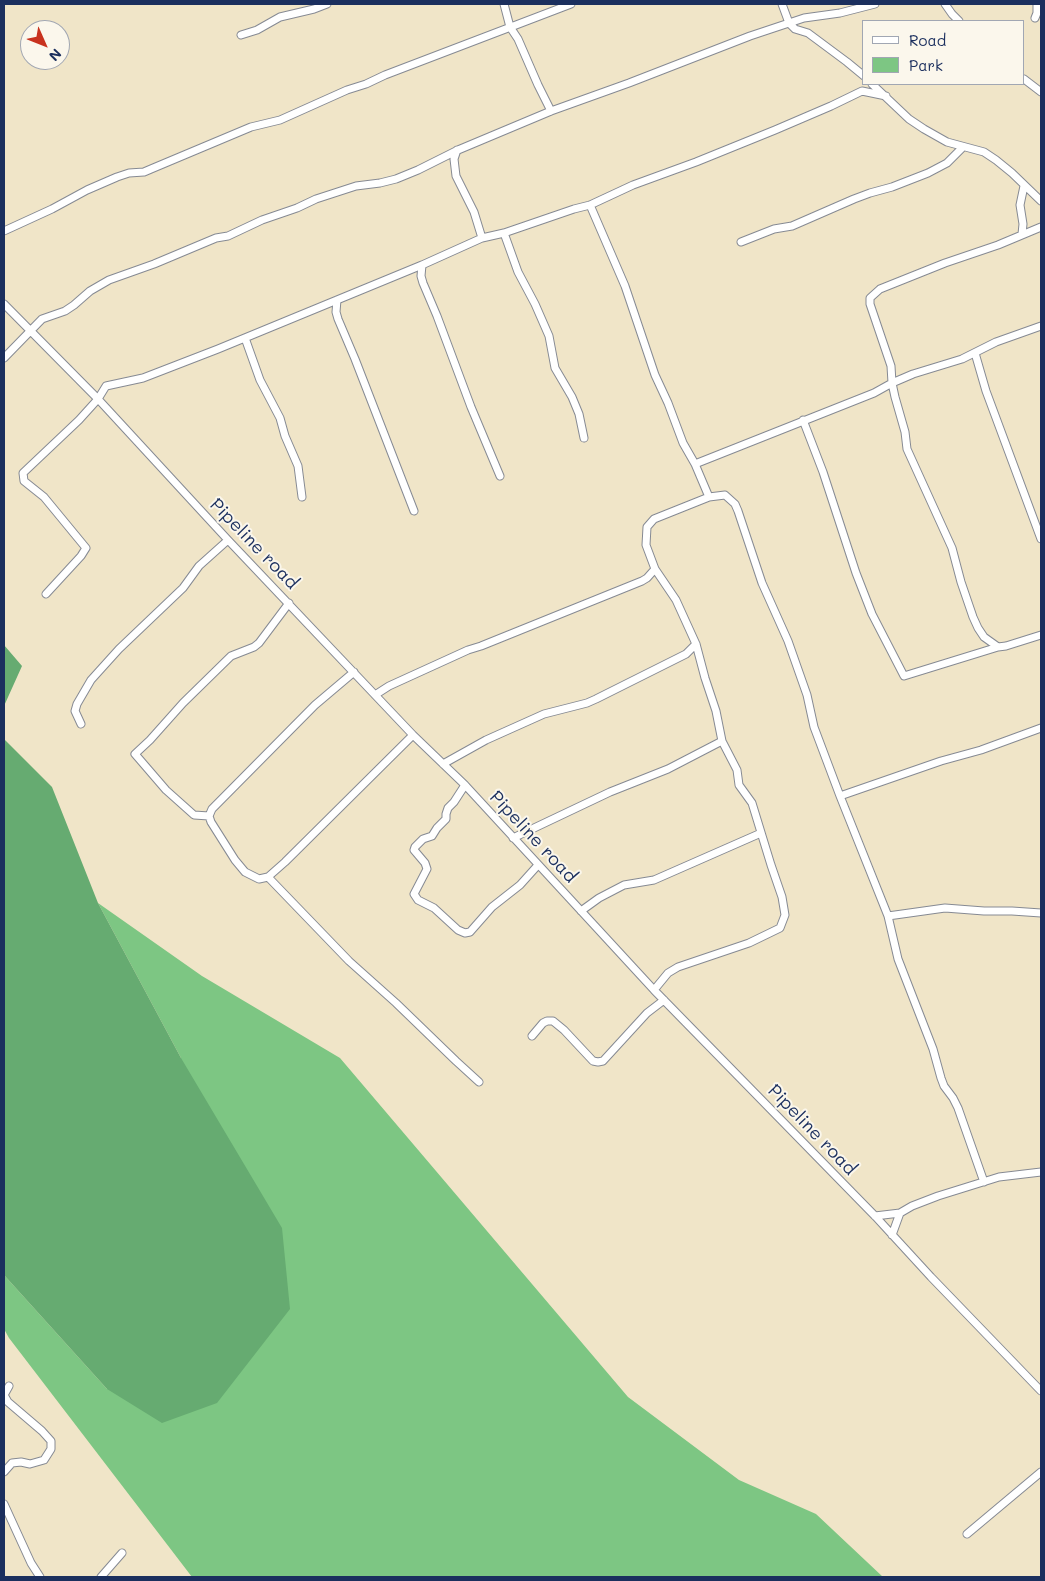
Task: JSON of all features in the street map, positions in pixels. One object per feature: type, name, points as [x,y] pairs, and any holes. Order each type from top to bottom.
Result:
[{"type":"street","points":[[241,35],[257,30],[280,18],[327,4]]},
{"type":"street","points":[[504,4],[510,27],[518,39],[551,111]]},
{"type":"street","points":[[4,230],[116,177],[129,172],[151,170],[251,127],[280,120],[347,90],[571,4]]},
{"type":"street","points":[[782,4],[789,23],[795,29],[808,33],[862,74]]},
{"type":"street","points":[[4,358],[45,317],[66,311],[90,291],[109,280],[170,258],[216,238],[228,236],[262,220],[297,208],[316,199],[356,186],[396,179],[458,150],[551,111],[789,23],[804,18],[840,13],[875,4]]},
{"type":"street","points":[[945,4],[958,20]]},
{"type":"street","points":[[1035,18],[1037,4]]},
{"type":"street","points":[[804,18],[808,33]]},
{"type":"street","points":[[1025,80],[1041,92]]},
{"type":"street","points":[[873,85],[909,119],[924,129],[947,142],[984,152],[996,160],[1041,201]]},
{"type":"street","points":[[46,594],[86,548],[44,497],[24,481],[23,474],[98,399],[106,386],[150,375],[244,338],[422,265],[482,238],[504,233],[590,205],[632,185],[696,162],[775,130],[862,91],[886,96]]},
{"type":"street","points":[[741,242],[774,229],[797,224],[854,199],[928,173],[947,163],[963,147]]},
{"type":"street","points":[[458,150],[454,159],[456,176],[471,206],[482,238]]},
{"type":"street","points":[[1022,234],[1020,205],[1024,186]]},
{"type":"street","points":[[590,205],[626,286],[655,375],[683,443],[696,464],[709,497]]},
{"type":"street","points":[[998,647],[984,637],[973,617],[952,548],[907,449],[905,432],[900,420],[892,383],[891,366],[870,304],[870,298],[880,289],[1041,227]]},
{"type":"street","points":[[504,233],[518,272],[549,336],[555,368],[572,396],[579,414],[584,438]]},
{"type":"street","points":[[422,265],[421,276],[423,283],[438,316],[472,408],[500,476]]},
{"type":"street","points":[[337,300],[336,312],[338,319],[414,512]]},
{"type":"street","name":"Pipeline road","points":[[4,304],[98,399],[228,540],[413,735],[465,785],[654,990],[875,1216],[1041,1391]]},
{"type":"street","points":[[37,325],[44,343]]},
{"type":"street","points":[[696,464],[874,393],[892,383],[947,364],[996,342],[1041,326]]},
{"type":"street","points":[[244,338],[260,380],[280,418],[298,466],[302,497]]},
{"type":"street","points":[[975,353],[986,392],[1041,539]]},
{"type":"street","points":[[803,420],[824,472],[856,573],[872,614],[904,676],[1041,635]]},
{"type":"street","points":[[654,990],[668,973],[678,967],[749,943],[780,928],[785,915],[782,897],[752,803],[739,785],[737,770],[722,741],[716,710],[696,644],[676,600],[656,569],[646,545],[647,527],[654,519],[709,497],[725,495],[735,504],[738,511],[762,583],[785,633],[802,677],[814,728],[888,916],[898,959],[933,1049],[941,1078],[958,1108],[984,1182]]},
{"type":"street","points":[[80,724],[75,711],[91,680],[119,649],[182,588],[199,566],[228,540]]},
{"type":"street","points":[[375,695],[398,681],[468,650],[642,581],[656,569]]},
{"type":"street","points":[[209,816],[194,815],[166,790],[135,754],[231,656],[254,647],[259,643],[289,603]]},
{"type":"street","points":[[443,764],[486,740],[544,714],[588,702],[686,654],[696,644]]},
{"type":"street","points":[[354,672],[315,705],[212,809],[209,816],[216,832],[245,872],[259,879],[268,877],[413,735]]},
{"type":"street","points":[[840,796],[941,761],[981,750],[1041,728]]},
{"type":"street","points":[[513,838],[610,792],[668,769],[722,741]]},
{"type":"street","points":[[465,785],[448,808],[446,819],[432,836],[423,839],[415,847],[414,850],[425,863],[427,869],[414,894],[418,900],[434,908],[458,930],[465,933],[470,932],[492,907],[520,885],[538,865]]},
{"type":"street","points":[[581,911],[599,898],[624,885],[654,880],[761,833]]},
{"type":"street","points":[[268,877],[349,961],[479,1082]]},
{"type":"street","points":[[888,916],[945,908],[1041,913]]},
{"type":"street","points":[[532,1036],[544,1023],[553,1021],[593,1061],[603,1061],[647,1013],[664,1000]]},
{"type":"street","points":[[875,1216],[900,1213],[938,1196],[1000,1177],[1041,1172]]},
{"type":"street","points":[[892,1235],[900,1213]]},
{"type":"street","points":[[4,1472],[12,1463],[30,1464],[44,1460],[51,1449],[50,1440],[42,1431],[8,1402],[4,1395],[9,1386]]},
{"type":"street","points":[[968,1534],[1041,1472]]},
{"type":"street","points":[[4,1504],[40,1577]]},
{"type":"street","points":[[100,1577],[122,1552]]},
{"type":"green space","points":[[4,645],[22,666],[4,706]]},
{"type":"green space","points":[[4,739],[52,787],[98,903],[181,1058],[282,1228],[290,1309],[217,1403],[162,1423],[107,1389],[4,1275]]},
{"type":"green space","points":[[98,903],[202,976],[340,1058],[628,1397],[739,1480],[816,1514],[883,1577],[192,1577],[4,1329],[4,1275],[107,1389],[181,1058]]}]
